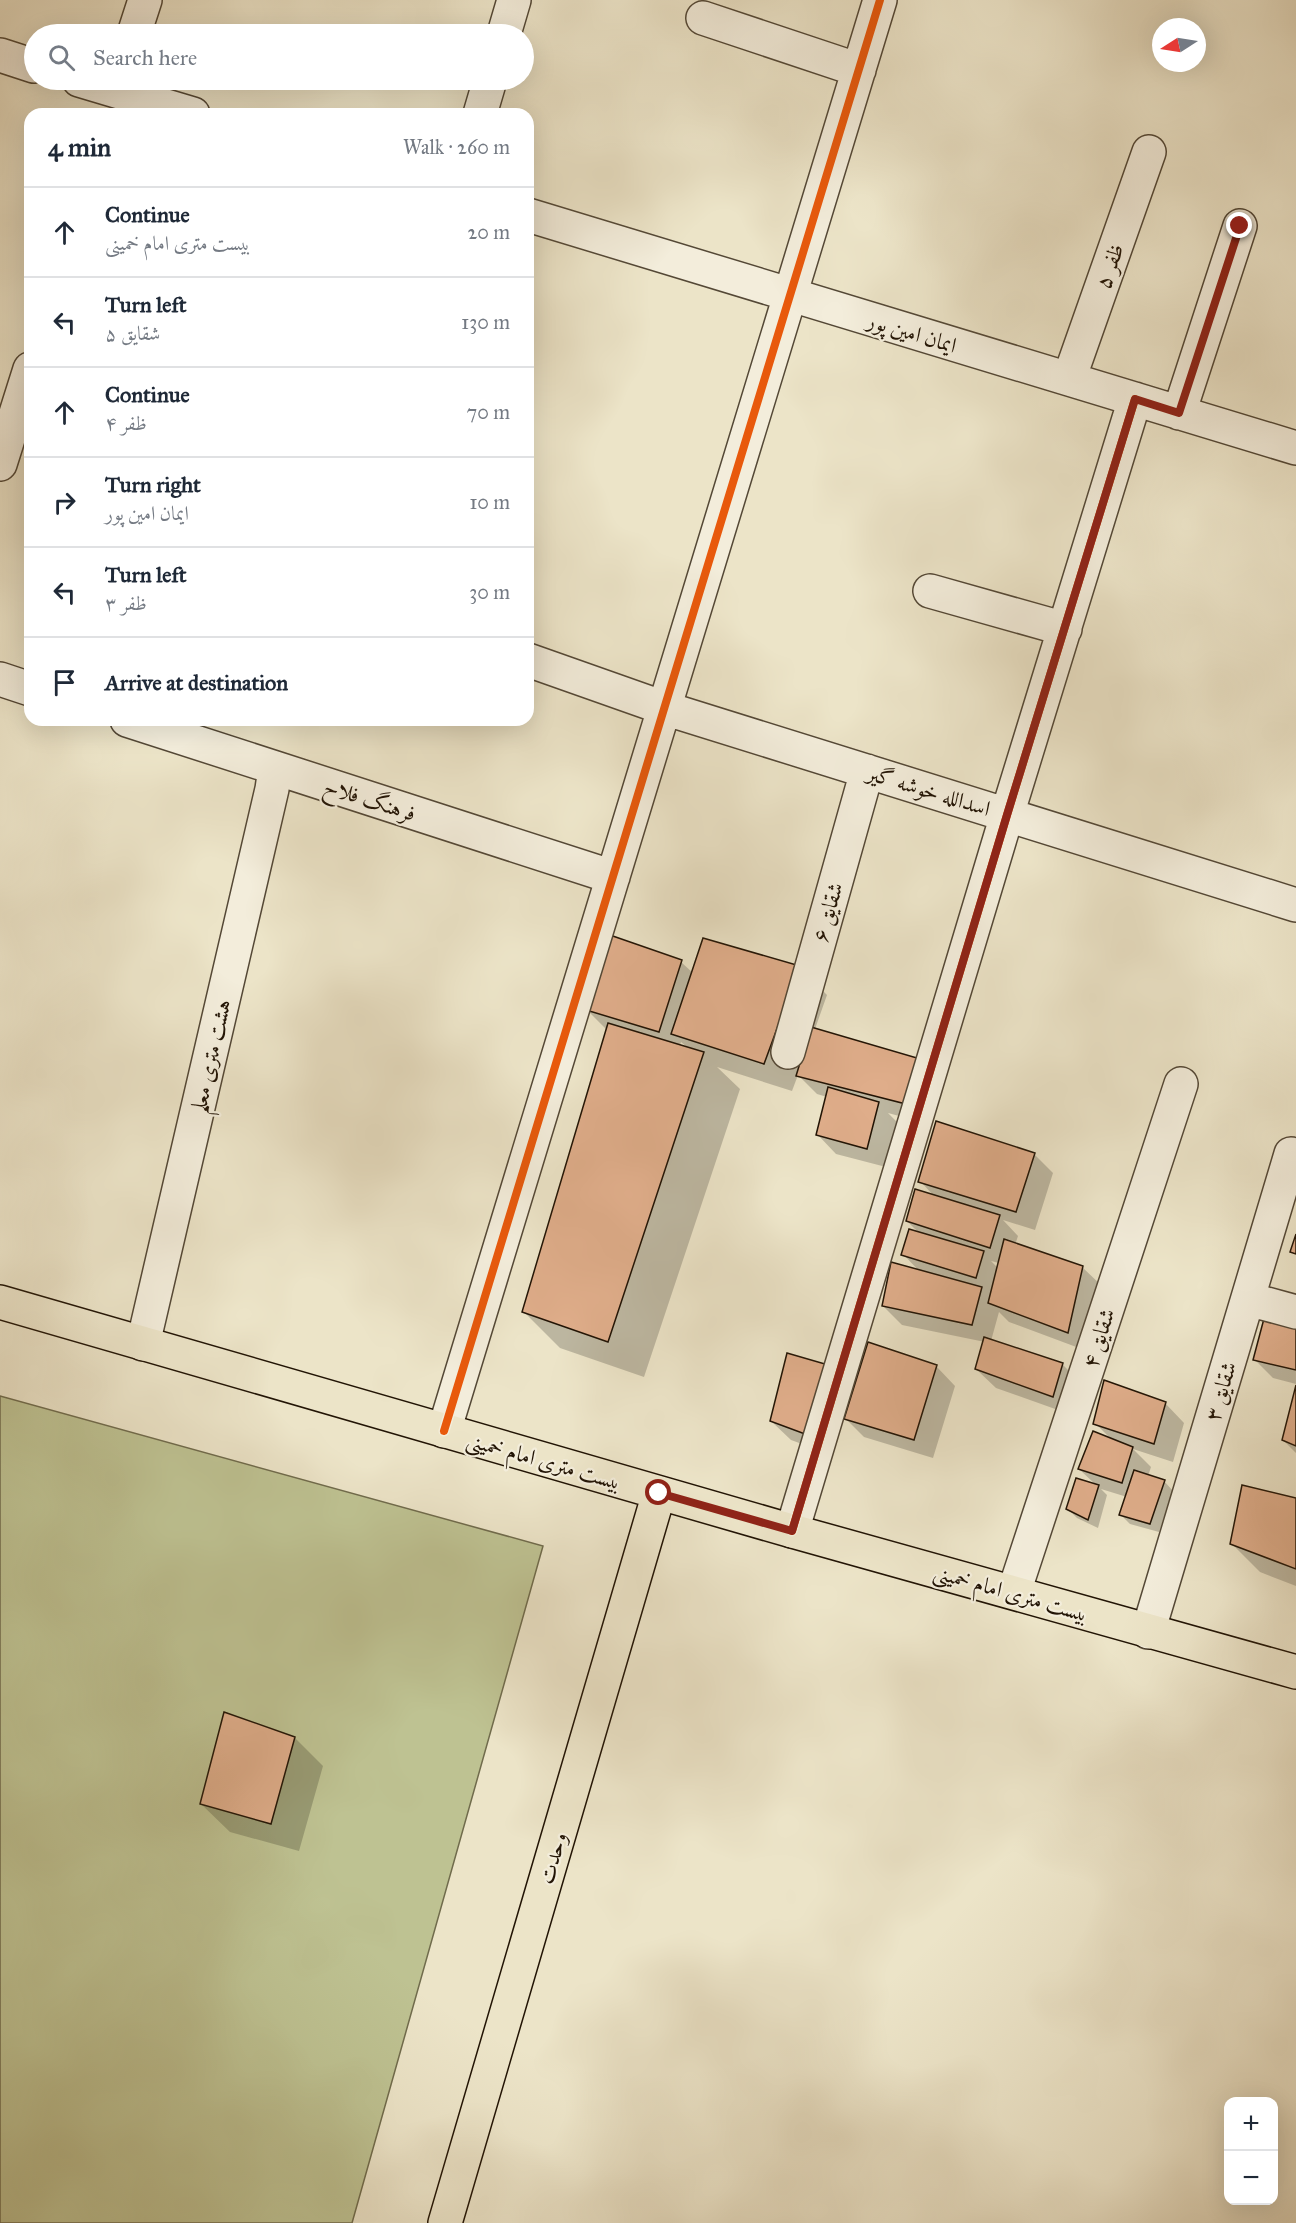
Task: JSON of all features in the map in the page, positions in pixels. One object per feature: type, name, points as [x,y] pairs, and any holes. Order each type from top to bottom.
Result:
[{"type":"main road","name":"بیست متری امام خمینی","points":[[0,1302],[792,1531],[1296,1672]]},
{"type":"main road","name":"وحدت","points":[[445,2223],[659,1493]]},
{"type":"street","points":[[137,24],[144,0]]},
{"type":"street","points":[[507,24],[514,0]]},
{"type":"street","points":[[444,1431],[880,0]]},
{"type":"street","points":[[703,18],[859,70]]},
{"type":"street","points":[[0,56],[24,63]]},
{"type":"street","points":[[482,108],[487,90]]},
{"type":"street","points":[[116,95],[169,108]]},
{"type":"street","name":"ظفر ۵","points":[[1069,379],[1149,152]]},
{"type":"street","name":"ایمان امین پور","points":[[534,217],[1296,448]]},
{"type":"street","points":[[1179,413],[1240,226]]},
{"type":"street","points":[[0,464],[24,388]]},
{"type":"street","points":[[792,1531],[1007,815],[1135,399]]},
{"type":"street","points":[[930,591],[1065,628]]},
{"type":"street","name":"اسدالله خوشه گیر","points":[[534,662],[664,708],[1296,905]]},
{"type":"street","points":[[0,679],[24,687]]},
{"type":"street","name":"فرهنگ فلاح","points":[[146,726],[613,877]]},
{"type":"street","name":"هشت متری معلم","points":[[143,1344],[270,801],[275,768]]},
{"type":"street","name":"شقایق ۶","points":[[788,1052],[867,771]]},
{"type":"street","name":"شقایق ۴","points":[[1014,1592],[1181,1084]]},
{"type":"street","name":"شقایق ۳","points":[[1148,1632],[1291,1154],[1296,1155]]},
{"type":"street","points":[[1248,1299],[1296,1312]]},
{"type":"green space","points":[[0,1396],[543,1546],[352,2223],[0,2223]]},
{"type":"building","points":[[607,934],[682,960],[659,1032],[586,1010]]},
{"type":"building","points":[[703,938],[800,966],[764,1064],[671,1034]]},
{"type":"building","points":[[608,1023],[704,1052],[608,1342],[522,1312]]},
{"type":"building","points":[[811,1027],[917,1058],[906,1104],[796,1076]]},
{"type":"building","points":[[828,1087],[879,1102],[867,1149],[816,1135]]},
{"type":"building","points":[[936,1121],[1035,1153],[1016,1212],[918,1182]]},
{"type":"building","points":[[915,1189],[1000,1215],[990,1248],[906,1221]]},
{"type":"building","points":[[909,1229],[984,1251],[976,1278],[901,1255]]},
{"type":"building","points":[[1296,1234],[1296,1254],[1290,1252]]},
{"type":"building","points":[[1004,1239],[1083,1266],[1068,1333],[988,1303]]},
{"type":"building","points":[[891,1262],[982,1287],[972,1325],[882,1306]]},
{"type":"building","points":[[1266,1311],[1296,1319],[1296,1370],[1253,1360]]},
{"type":"building","points":[[984,1337],[1063,1363],[1053,1397],[975,1369]]},
{"type":"building","points":[[868,1342],[937,1365],[914,1440],[844,1419]]},
{"type":"building","points":[[787,1353],[825,1364],[805,1434],[770,1421]]},
{"type":"building","points":[[1104,1380],[1166,1402],[1154,1444],[1093,1424]]},
{"type":"building","points":[[1296,1385],[1296,1446],[1282,1440]]},
{"type":"building","points":[[1093,1431],[1133,1447],[1122,1483],[1078,1469]]},
{"type":"building","points":[[1134,1470],[1165,1480],[1150,1524],[1119,1515]]},
{"type":"building","points":[[1076,1478],[1099,1485],[1088,1520],[1066,1509]]},
{"type":"building","points":[[1242,1485],[1296,1498],[1296,1569],[1230,1544]]},
{"type":"building","points":[[224,1712],[295,1737],[271,1824],[200,1804]]},
{"type":"cycle path","points":[[444,1431],[880,0]]},
{"type":"cycle path","points":[[792,1531],[1007,815],[1135,399]]},
{"type":"route","points":[[659,1493],[792,1531],[1007,815],[1135,399],[1179,413],[1240,226]]}]
